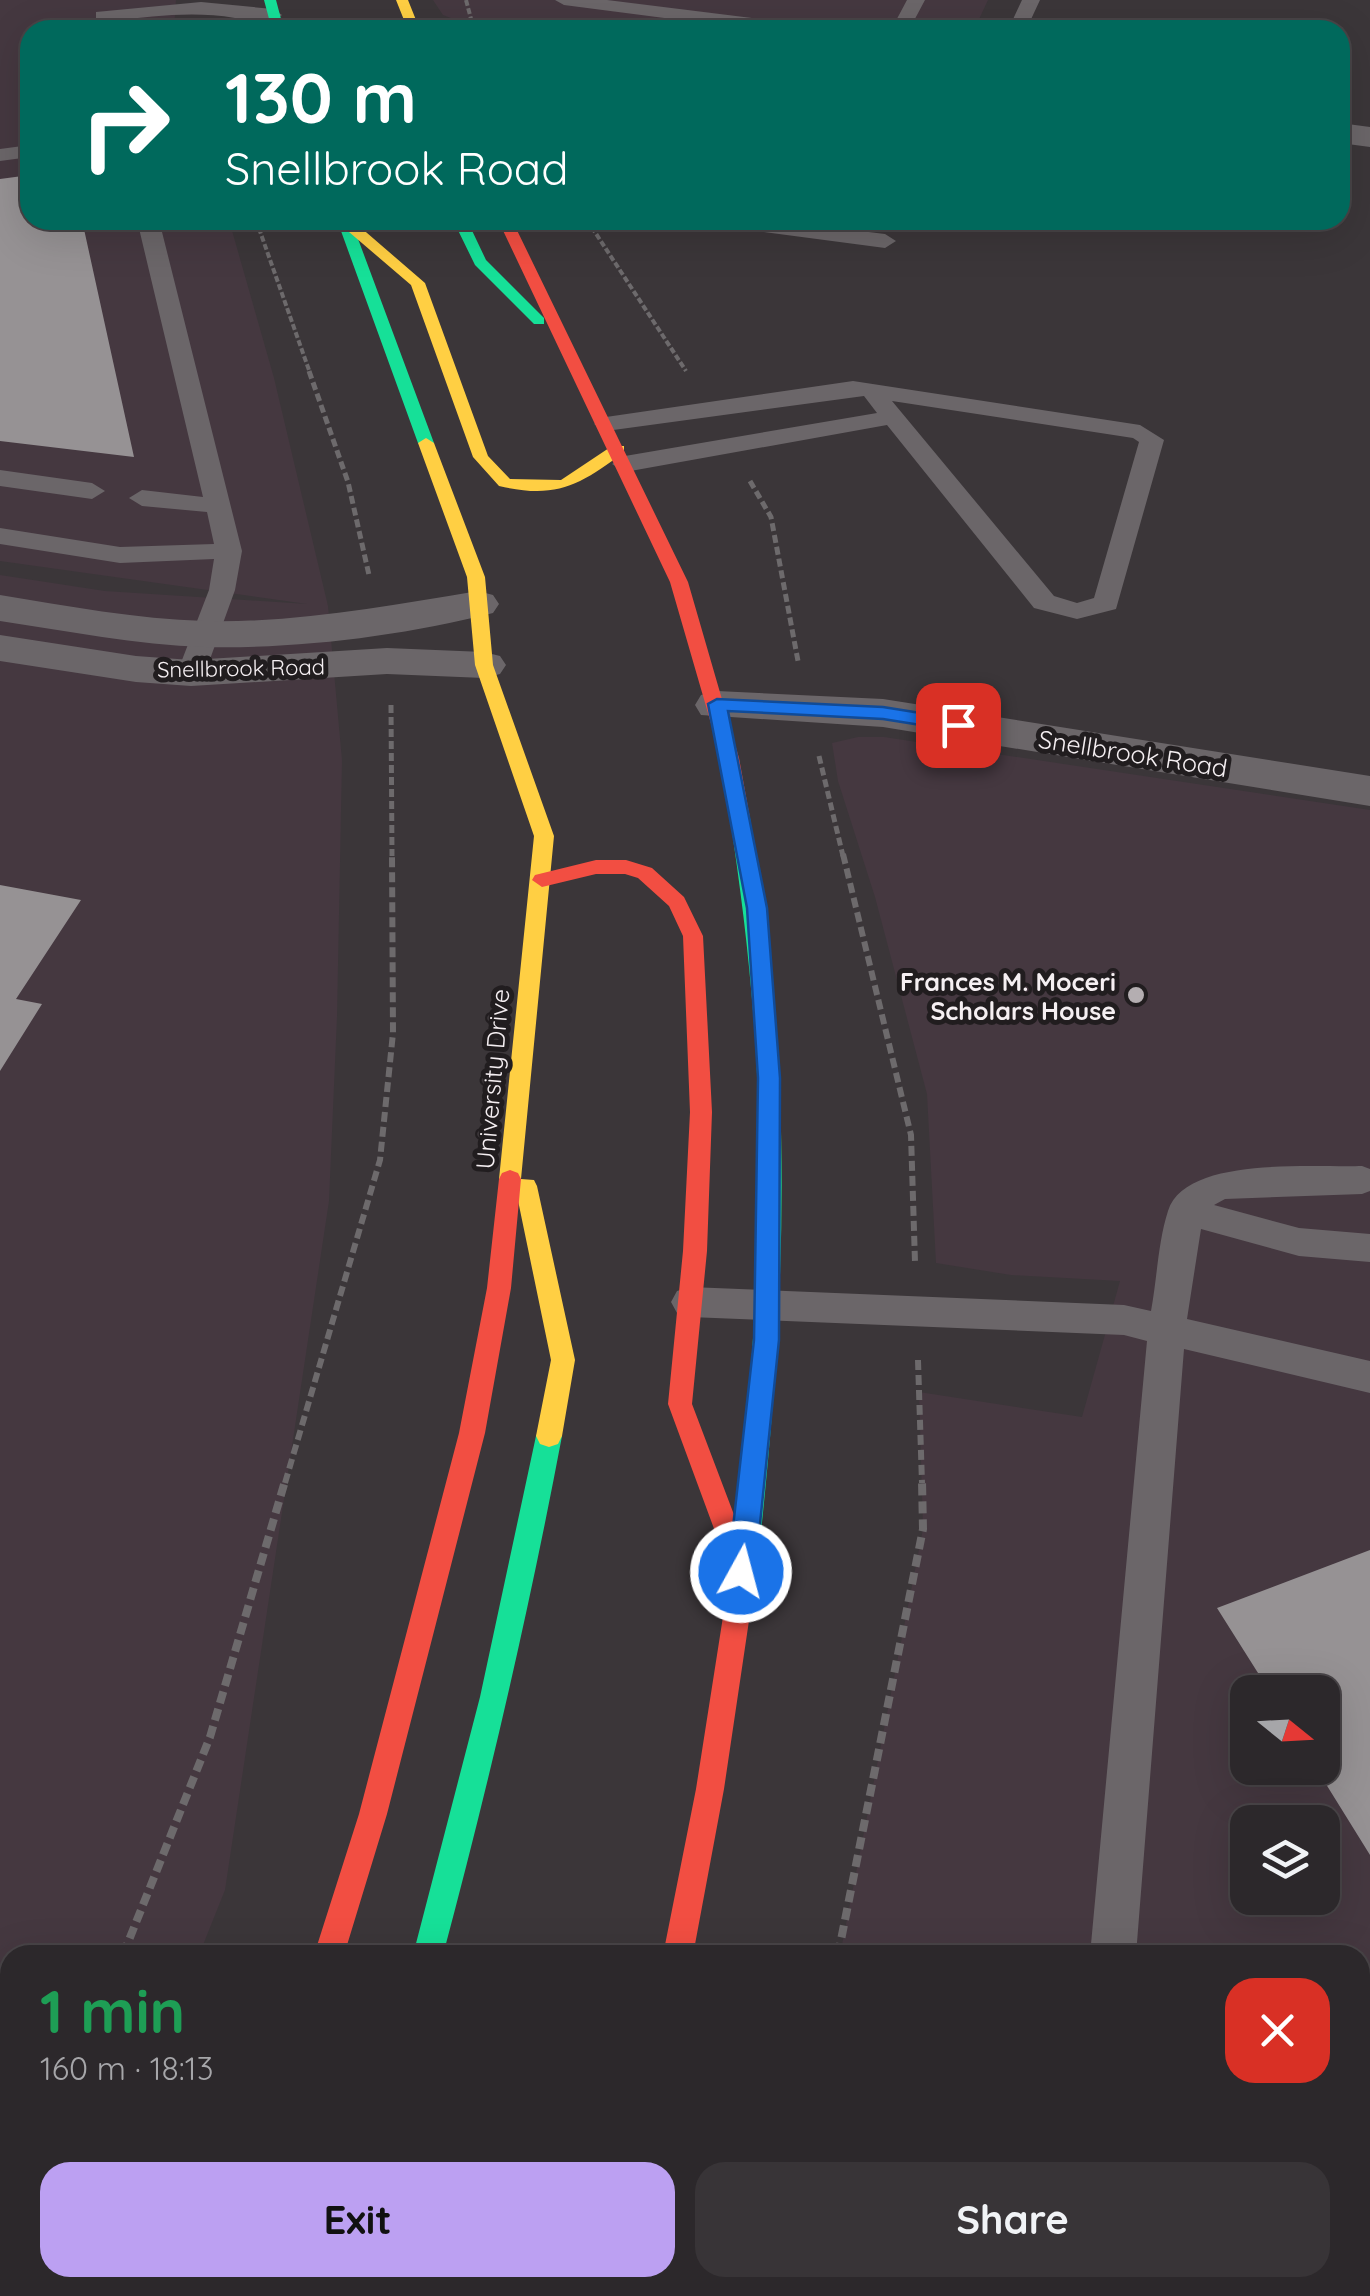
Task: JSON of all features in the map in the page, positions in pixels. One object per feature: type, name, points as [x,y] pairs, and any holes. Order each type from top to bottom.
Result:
[{"type":"main road","name":"University Drive","points":[[332,1945],[373,1814],[472,1432],[499,1288],[516,1140],[522,1026],[542,880],[544,836],[484,665],[476,577],[347,230]]},
{"type":"main road","points":[[355,230],[418,283],[481,458],[506,483],[557,489],[622,456]]},
{"type":"main road","points":[[465,230],[480,262],[569,352]]},
{"type":"main road","points":[[510,230],[622,456],[682,591],[717,704],[748,856],[763,970],[769,1078],[768,1304],[757,1451],[700,1845],[680,1945]]},
{"type":"main road","points":[[542,880],[596,868],[626,867],[645,873],[677,902],[693,936],[701,1112],[680,1404],[741,1572]]},
{"type":"main road","points":[[431,1945],[473,1789],[527,1558],[564,1360],[516,1140]]},
{"type":"street","name":"Snellbrook Road","points":[[0,648],[136,669],[293,631],[478,604]]},
{"type":"street","name":"Snellbrook Road","points":[[0,608],[140,629],[197,653],[484,665]]},
{"type":"street","name":"Snellbrook Road","points":[[717,704],[883,713],[1370,791]]},
{"type":"lane","points":[[564,0],[722,20]]},
{"type":"lane","points":[[104,20],[103,16],[198,8],[245,16],[274,15]]},
{"type":"lane","points":[[238,20],[245,16]]},
{"type":"lane","points":[[150,230],[230,551],[222,590],[197,653]]},
{"type":"lane","points":[[794,230],[885,242]]},
{"type":"lane","points":[[606,424],[831,388],[871,390],[1140,432],[1152,440],[1106,603],[1077,610],[1044,602],[871,390]]},
{"type":"lane","points":[[622,456],[729,446],[893,417]]},
{"type":"lane","points":[[0,478],[92,491]]},
{"type":"lane","points":[[142,498],[218,506]]},
{"type":"lane","points":[[0,536],[120,554],[230,551]]},
{"type":"lane","points":[[1114,1945],[1166,1330],[1186,1210],[1205,1192],[1222,1185],[1362,1180]]},
{"type":"lane","points":[[1186,1210],[1285,1241],[1330,1249],[1370,1248]]},
{"type":"lane","points":[[690,1302],[1124,1320],[1370,1377]]},
{"type":"path","points":[[260,230],[348,482],[372,580]]},
{"type":"path","points":[[592,230],[708,408]]},
{"type":"path","points":[[729,446],[771,517],[808,710],[911,1135],[923,1529],[840,1945]]},
{"type":"path","points":[[127,1945],[210,1736],[380,1160],[394,1032],[391,691]]},
{"type":"shaded area","points":[[0,0],[176,0],[175,20],[20,20],[20,230],[232,230],[274,378],[328,606],[342,760],[329,1201],[225,1890],[203,1945],[0,1945],[0,575],[105,591],[307,604],[0,561]]},
{"type":"shaded area","points":[[433,0],[988,0],[979,20],[459,20],[443,15]]},
{"type":"shaded area","points":[[858,737],[884,737],[1370,810],[1370,1945],[842,1945],[923,1529],[919,1392],[1082,1417],[1120,1281],[1011,1275],[936,1263],[927,1094],[875,897],[838,781],[832,743]]},
{"type":"building","points":[[20,176],[20,230],[84,230],[134,457],[0,441],[0,179]]},
{"type":"building","points":[[0,885],[81,900],[16,999],[42,1004],[0,1071]]},
{"type":"building","points":[[1370,1550],[1370,1855],[1327,1785],[1340,1785],[1340,1675],[1259,1675],[1217,1608]]},
{"type":"traffic: fast","points":[[270,0],[275,20]]},
{"type":"traffic: fast","points":[[348,230],[426,443]]},
{"type":"traffic: fast","points":[[465,230],[480,262],[539,321]]},
{"type":"traffic: fast","points":[[740,818],[763,1005],[770,1189],[763,1373],[745,1560]]},
{"type":"traffic: fast","points":[[431,1945],[494,1697],[549,1436]]},
{"type":"traffic: slow","points":[[402,0],[410,20]]},
{"type":"traffic: slow","points":[[355,230],[418,283],[481,457],[505,483],[543,487],[566,484],[618,449]]},
{"type":"traffic: slow","points":[[426,443],[476,577],[484,665],[544,836],[510,1179]]},
{"type":"traffic: slow","points":[[526,1186],[563,1360],[549,1436]]},
{"type":"traffic: jam","points":[[510,230],[679,582],[730,758],[740,818]]},
{"type":"traffic: jam","points":[[542,880],[596,867],[626,867],[645,873],[677,902],[693,936],[701,1112],[695,1251],[680,1404],[739,1564]]},
{"type":"traffic: jam","points":[[332,1945],[373,1814],[472,1433],[499,1288],[510,1179]]},
{"type":"traffic: jam","points":[[680,1945],[710,1789],[745,1560]]},
{"type":"place","name":"Frances M. Moceri Scholars House","points":[[1136,995]]},
{"type":"route","points":[[741,1572],[766,1340],[771,1194],[769,1078],[757,908],[717,704],[883,713],[958,725]]}]
